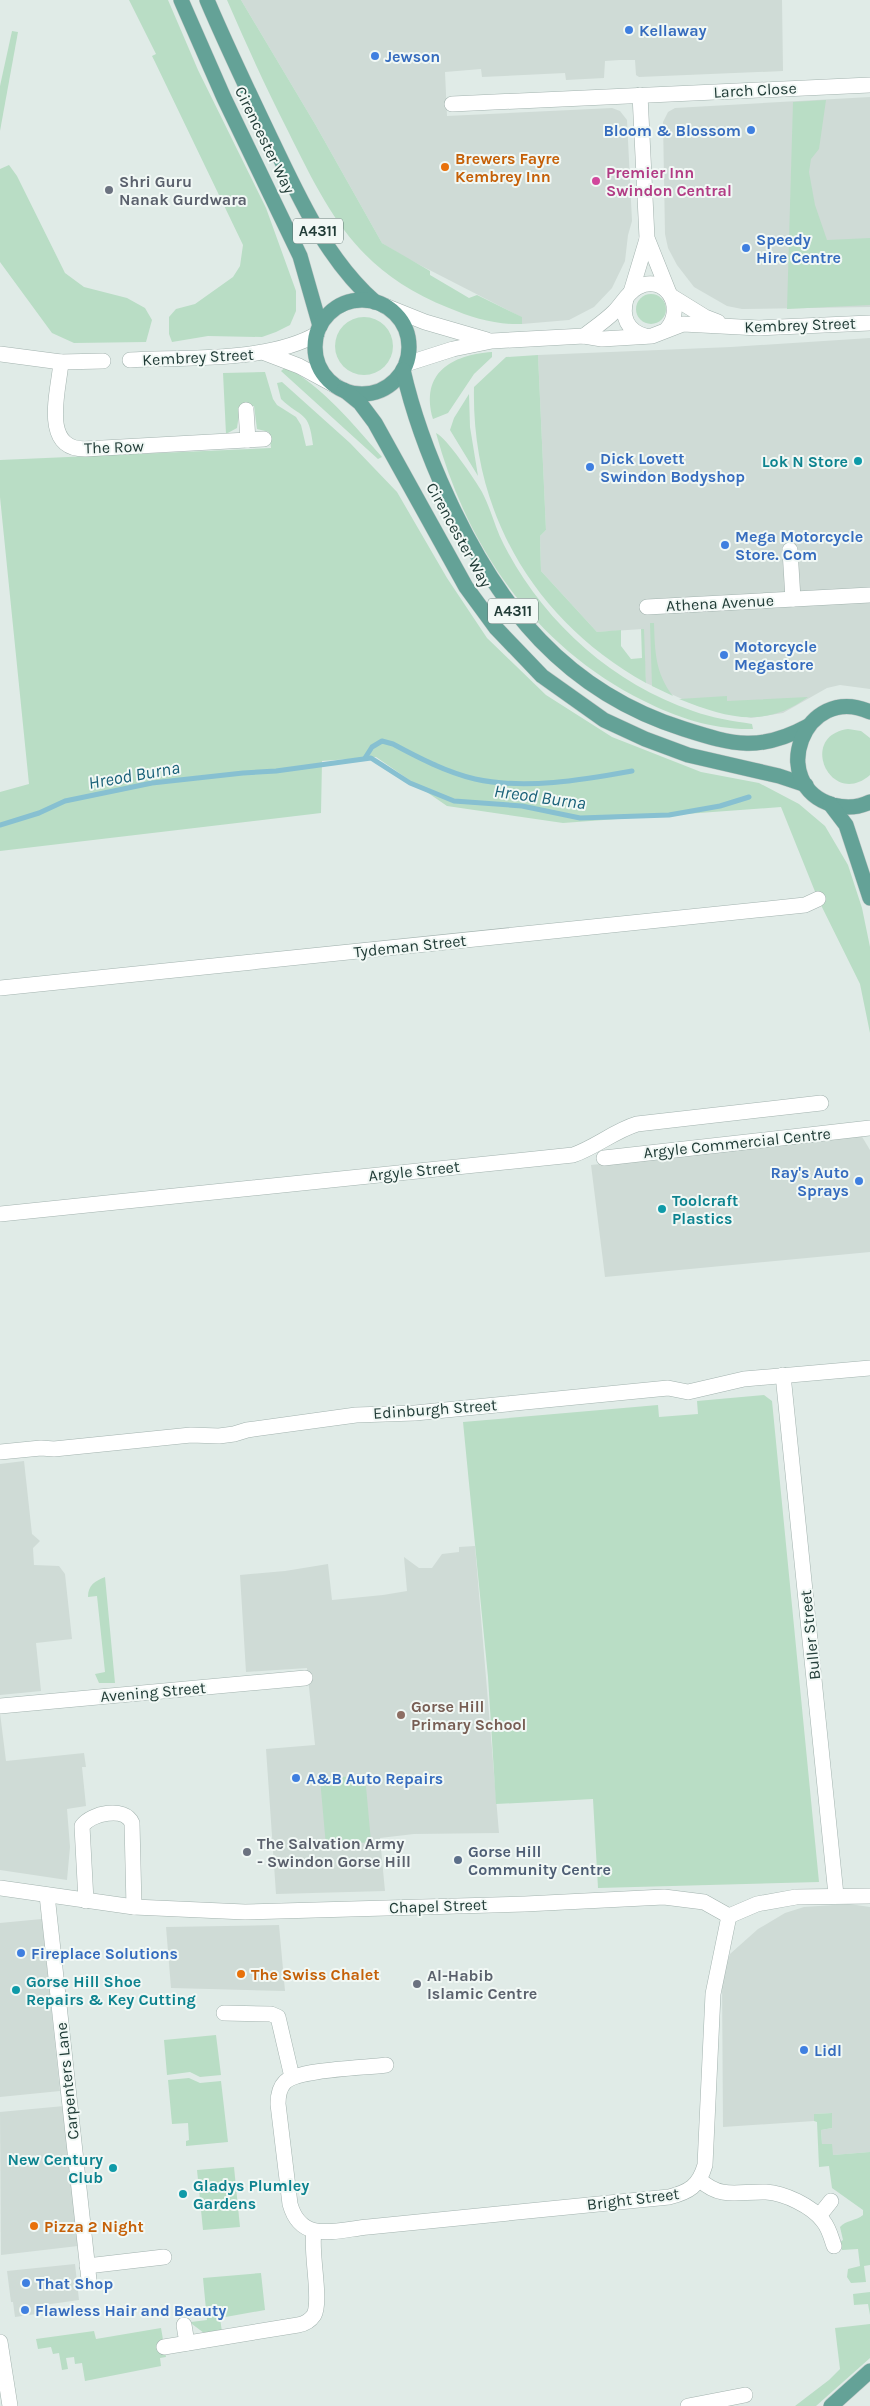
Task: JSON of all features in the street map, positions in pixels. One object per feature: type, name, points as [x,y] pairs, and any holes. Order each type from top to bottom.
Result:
[{"type":"main road","name":"Cirencester Way","points":[[181,0],[224,98],[272,194],[300,256],[318,330]]},
{"type":"main road","name":"Cirencester Way","points":[[207,0],[272,142],[320,235],[346,272],[380,304]]},
{"type":"main road","points":[[318,330],[327,315],[337,307],[349,302],[362,300],[380,304]]},
{"type":"main road","name":"A4311","points":[[380,304],[395,313],[408,336],[409,350],[404,367]]},
{"type":"main road","name":"A4311","points":[[318,330],[315,346],[318,363],[327,378],[340,388]]},
{"type":"main road","name":"Cirencester Way","points":[[404,367],[426,446],[451,506],[478,561],[513,611],[556,655],[592,683],[631,707],[676,727],[713,738],[738,743],[761,743],[781,740],[808,726]]},
{"type":"main road","points":[[340,388],[358,394],[377,391],[395,380],[404,367]]},
{"type":"main road","name":"Cirencester Way","points":[[340,388],[364,408],[375,423],[474,599],[506,639],[542,676],[604,720],[645,739],[695,757],[772,774],[806,785]]},
{"type":"main road","name":"A4311","points":[[808,726],[822,714],[837,708],[856,707],[870,712]]},
{"type":"main road","points":[[806,785],[799,770],[797,755],[802,736],[808,726]]},
{"type":"main road","name":"A4311","points":[[806,785],[818,797],[830,804],[846,825],[870,898]]},
{"type":"main road","points":[[830,804],[850,807],[870,802]]},
{"type":"main road","points":[[831,2406],[870,2371]]},
{"type":"street","name":"Larch Close","points":[[452,104],[870,85]]},
{"type":"street","points":[[640,95],[647,238],[670,295],[675,313],[667,329]]},
{"type":"street","points":[[645,336],[636,333],[627,324],[624,312],[647,238]]},
{"type":"street","name":"Kembrey Street","points":[[584,336],[628,296],[642,286],[653,285],[705,317],[729,326]]},
{"type":"street","name":"Kembrey Street","points":[[380,304],[425,322],[492,341]]},
{"type":"street","name":"Kembrey Street","points":[[404,367],[453,349],[492,341],[584,336],[602,339],[655,336],[667,329],[683,324],[773,327],[870,322]]},
{"type":"street","name":"Kembrey Street","points":[[130,360],[265,353],[297,344],[318,330]]},
{"type":"street","name":"Kembrey Street","points":[[265,353],[300,366],[340,388]]},
{"type":"street","points":[[0,354],[61,362],[103,361]]},
{"type":"street","name":"The Row","points":[[61,362],[56,424],[59,436],[68,446],[85,448],[264,439]]},
{"type":"street","points":[[246,410],[248,440]]},
{"type":"street","name":"Athena Avenue","points":[[790,550],[793,599]]},
{"type":"street","name":"Athena Avenue","points":[[647,607],[870,595]]},
{"type":"street","name":"Tydeman Street","points":[[0,988],[805,905],[818,899]]},
{"type":"street","name":"Argyle Street","points":[[0,1214],[573,1154],[601,1143],[620,1130],[637,1124],[821,1103]]},
{"type":"street","name":"Argyle Commercial Centre","points":[[604,1158],[870,1128]]},
{"type":"street","name":"Edinburgh Street","points":[[0,1452],[41,1448],[54,1449],[191,1435],[219,1436],[247,1430],[376,1413],[423,1412],[668,1388],[688,1392],[744,1379],[870,1368]]},
{"type":"street","name":"Buller Street","points":[[783,1375],[836,1895]]},
{"type":"street","name":"Avening Street","points":[[0,1706],[305,1678]]},
{"type":"street","points":[[86,1901],[82,1826],[88,1819],[96,1816],[120,1814],[128,1817],[132,1823],[134,1907]]},
{"type":"street","name":"Chapel Street","points":[[0,1888],[134,1907],[245,1912],[524,1904],[664,1897],[704,1902],[729,1916]]},
{"type":"street","name":"Carpenters Lane","points":[[47,1896],[84,2264],[164,2258]]},
{"type":"street","points":[[729,1916],[763,1902],[796,1897],[870,1896]]},
{"type":"street","name":"Bright Street","points":[[314,2232],[669,2197],[689,2191],[700,2180],[706,2156],[713,1994],[729,1916]]},
{"type":"street","points":[[224,2013],[271,2014],[278,2016],[292,2078]]},
{"type":"street","points":[[164,2347],[298,2325],[309,2321],[317,2307],[312,2245],[314,2232],[298,2223],[290,2204],[278,2104],[282,2086],[292,2078],[311,2073],[386,2066]]},
{"type":"street","points":[[700,2180],[720,2192],[779,2194],[819,2216],[828,2230],[834,2246]]},
{"type":"street","points":[[819,2216],[831,2202]]},
{"type":"street","points":[[184,2325],[187,2343]]},
{"type":"street","points":[[0,2342],[10,2406]]},
{"type":"street","points":[[688,2406],[745,2395]]},
{"type":"shaded area","points":[[241,0],[782,0],[783,71],[639,77],[636,75],[635,60],[620,60],[605,61],[604,78],[566,80],[565,73],[482,77],[481,69],[445,72],[447,116],[612,108],[620,111],[627,120],[632,221],[628,235],[625,261],[612,288],[594,307],[569,320],[522,324],[521,317],[408,259],[382,243],[315,124]]},
{"type":"shaded area","points":[[870,97],[870,307],[742,309],[727,306],[694,287],[677,265],[668,248],[665,234],[663,122],[668,112],[675,108]]},
{"type":"shaded area","points":[[870,338],[870,689],[840,685],[827,688],[783,713],[751,718],[698,706],[646,683],[643,629],[597,632],[541,571],[540,536],[546,530],[538,355],[731,347]]},
{"type":"shaded area","points":[[861,1135],[870,1150],[870,1252],[605,1277],[591,1165]]},
{"type":"shaded area","points":[[24,1461],[32,1534],[40,1541],[33,1548],[34,1565],[59,1566],[65,1574],[72,1639],[36,1643],[41,1691],[0,1695],[0,1464]]},
{"type":"shaded area","name":"Gorse Hill Primary School","points":[[475,1546],[499,1833],[414,1834],[380,1838],[385,1891],[276,1894],[266,1749],[315,1745],[307,1668],[246,1672],[240,1575],[285,1571],[328,1564],[332,1600],[383,1595],[407,1591],[404,1557],[419,1568],[432,1568],[442,1554],[459,1552],[459,1547]]},
{"type":"shaded area","points":[[0,1713],[6,1761],[84,1753],[86,1767],[82,1767],[86,1806],[67,1809],[70,1847],[67,1880],[0,1870]]},
{"type":"shaded area","points":[[849,1904],[870,1907],[870,2152],[833,2155],[822,2144],[821,2130],[832,2128],[831,2113],[814,2114],[814,2121],[723,2127],[722,1977],[730,1954],[758,1929],[785,1913],[804,1907]]},
{"type":"shaded area","points":[[42,1919],[60,2091],[0,2097],[0,1923]]},
{"type":"shaded area","points":[[279,1925],[285,1991],[171,1988],[166,1927]]},
{"type":"shaded area","points":[[64,2106],[78,2246],[1,2255],[0,2112]]},
{"type":"shaded area","points":[[75,2264],[79,2300],[37,2306],[37,2314],[15,2317],[7,2271]]},
{"type":"green space","points":[[129,0],[168,0],[198,70],[266,208],[296,291],[296,311],[290,325],[276,332],[262,337],[208,336],[172,342],[169,334],[169,317],[176,309],[195,304],[233,277],[240,266],[243,245],[152,56],[156,54]]},
{"type":"green space","points":[[227,0],[241,0],[315,124],[382,243],[430,271],[430,275],[469,298],[477,295],[522,317],[522,324],[494,322],[476,318],[449,308],[391,277],[369,258],[333,214],[318,189],[264,82]]},
{"type":"green space","points":[[12,31],[18,32],[0,131],[0,86]]},
{"type":"green space","points":[[826,100],[819,149],[811,159],[809,172],[815,205],[827,240],[870,238],[870,305],[787,309],[793,102]]},
{"type":"green space","points":[[9,165],[17,176],[65,273],[84,287],[127,298],[145,308],[152,320],[146,342],[74,343],[52,333],[0,262],[0,169]]},
{"type":"green space","points":[[651,294],[661,299],[666,309],[661,319],[651,324],[641,319],[636,309],[641,299]]},
{"type":"green space","points":[[358,317],[370,317],[380,321],[389,330],[393,352],[385,367],[370,375],[358,375],[348,371],[339,362],[335,352],[335,340],[339,330],[348,321]]},
{"type":"green space","points":[[492,352],[492,357],[474,374],[448,413],[433,419],[430,403],[431,390],[435,378],[442,369],[464,357]]},
{"type":"green space","points":[[538,355],[546,530],[540,536],[541,571],[597,632],[621,630],[621,646],[631,659],[642,658],[641,629],[644,629],[646,683],[607,658],[572,629],[542,596],[518,560],[498,520],[484,478],[476,434],[474,387],[506,357]]},
{"type":"green space","points":[[286,367],[313,385],[325,396],[382,457],[378,459],[281,371]]},
{"type":"green space","points":[[265,372],[273,399],[277,405],[296,417],[301,425],[306,446],[313,445],[307,420],[281,399],[277,383],[282,382],[350,443],[397,492],[447,578],[487,638],[546,695],[612,737],[701,772],[759,783],[799,804],[825,826],[848,865],[862,908],[870,947],[870,1033],[860,984],[818,899],[781,807],[563,823],[447,806],[376,757],[322,761],[321,813],[0,851],[0,792],[29,784],[0,497],[0,460],[271,448],[269,432],[257,429],[254,406],[240,407],[237,428],[226,434],[223,373]]},
{"type":"green space","points":[[469,394],[470,427],[478,476],[450,430],[454,418]]},
{"type":"green space","points":[[436,433],[441,436],[479,486],[501,539],[520,573],[559,624],[582,646],[634,684],[663,699],[708,716],[752,724],[753,729],[710,725],[670,713],[605,679],[570,653],[539,623],[511,590],[487,554],[466,516],[449,475]]},
{"type":"green space","points":[[650,623],[654,623],[659,670],[673,696],[652,686]]},
{"type":"green space","points":[[727,696],[727,701],[808,697],[792,707],[761,717],[729,715],[679,699]]},
{"type":"green space","points":[[848,729],[861,731],[870,738],[870,775],[856,783],[843,783],[832,777],[825,767],[822,756],[824,744],[833,734]]},
{"type":"green space","points":[[764,1395],[772,1401],[819,1882],[598,1888],[593,1799],[496,1804],[488,1677],[463,1422],[658,1405],[659,1417],[698,1414],[697,1401]]},
{"type":"green space","points":[[105,1577],[115,1683],[99,1683],[95,1674],[105,1672],[97,1596],[88,1597],[88,1593],[93,1584]]},
{"type":"green space","points":[[365,1775],[371,1842],[326,1846],[320,1779]]},
{"type":"green space","points":[[216,2035],[221,2075],[200,2077],[190,2072],[167,2075],[164,2040]]},
{"type":"green space","points":[[189,2078],[200,2083],[221,2081],[228,2142],[186,2146],[186,2141],[189,2140],[188,2123],[172,2124],[168,2080]]},
{"type":"green space","points":[[832,2113],[832,2128],[821,2130],[822,2144],[832,2144],[833,2155],[870,2152],[870,2265],[864,2266],[866,2282],[851,2283],[847,2277],[848,2269],[860,2266],[858,2249],[842,2250],[840,2242],[843,2240],[840,2227],[863,2215],[863,2210],[832,2188],[829,2166],[819,2167],[817,2122],[814,2121],[814,2114]]},
{"type":"green space","points":[[234,2167],[240,2227],[203,2230],[197,2170]]},
{"type":"green space","points":[[261,2273],[265,2310],[220,2318],[222,2332],[204,2333],[192,2324],[191,2322],[207,2320],[203,2278]]},
{"type":"green space","points":[[870,2292],[870,2315],[868,2304],[854,2305],[853,2294]]},
{"type":"green space","points":[[870,2324],[870,2358],[816,2406],[795,2406],[829,2380],[840,2369],[835,2328]]},
{"type":"green space","points":[[161,2328],[166,2357],[160,2358],[161,2366],[85,2381],[82,2363],[75,2364],[74,2357],[66,2358],[68,2369],[62,2370],[59,2353],[53,2354],[51,2347],[38,2349],[36,2339],[94,2331],[96,2339]]},
{"type":"waterway","name":"Hreod Burna","points":[[365,758],[372,747],[382,741],[393,744],[454,773],[475,779],[514,784],[593,778],[632,771]]},
{"type":"waterway","name":"Hreod Burna","points":[[0,825],[39,813],[65,801],[152,783],[276,771],[371,758],[410,783],[454,801],[522,806],[580,818],[669,815],[720,806],[749,797]]},
{"type":"place","name":"Kellaway","points":[[629,30]]},
{"type":"place","name":"Jewson","points":[[375,56]]},
{"type":"place","name":"Bloom & Blossom","points":[[751,130]]},
{"type":"place","name":"Brewers Fayre Kembrey Inn","points":[[445,167]]},
{"type":"place","name":"Premier Inn Swindon Central","points":[[596,181]]},
{"type":"place","name":"Shri Guru Nanak Gurdwara","points":[[109,190]]},
{"type":"place","name":"Speedy Hire Centre","points":[[746,248]]},
{"type":"place","name":"Lok N Store","points":[[858,461]]},
{"type":"place","name":"Dick Lovett Swindon Bodyshop","points":[[590,467]]},
{"type":"place","name":"Mega Motorcycle Store. Com","points":[[725,545]]},
{"type":"place","name":"Motorcycle Megastore","points":[[724,655]]},
{"type":"place","name":"Ray's Auto Sprays","points":[[859,1181]]},
{"type":"place","name":"Toolcraft Plastics","points":[[662,1209]]},
{"type":"place","name":"Gorse Hill Primary School","points":[[401,1715]]},
{"type":"place","name":"A&B Auto Repairs","points":[[296,1778]]},
{"type":"place","name":"The Salvation Army - Swindon Gorse Hill","points":[[247,1852]]},
{"type":"place","name":"Gorse Hill Community Centre","points":[[458,1860]]},
{"type":"place","name":"Fireplace Solutions","points":[[21,1953]]},
{"type":"place","name":"The Swiss Chalet","points":[[241,1974]]},
{"type":"place","name":"Al-Habib Islamic Centre","points":[[417,1984]]},
{"type":"place","name":"Gorse Hill Shoe Repairs & Key Cutting","points":[[16,1990]]},
{"type":"place","name":"Lidl","points":[[804,2050]]},
{"type":"place","name":"New Century Club","points":[[113,2168]]},
{"type":"place","name":"Gladys Plumley Gardens","points":[[183,2194]]},
{"type":"place","name":"Pizza 2 Night","points":[[34,2226]]},
{"type":"place","name":"That Shop","points":[[26,2283]]},
{"type":"place","name":"Flawless Hair and Beauty","points":[[25,2310]]}]
